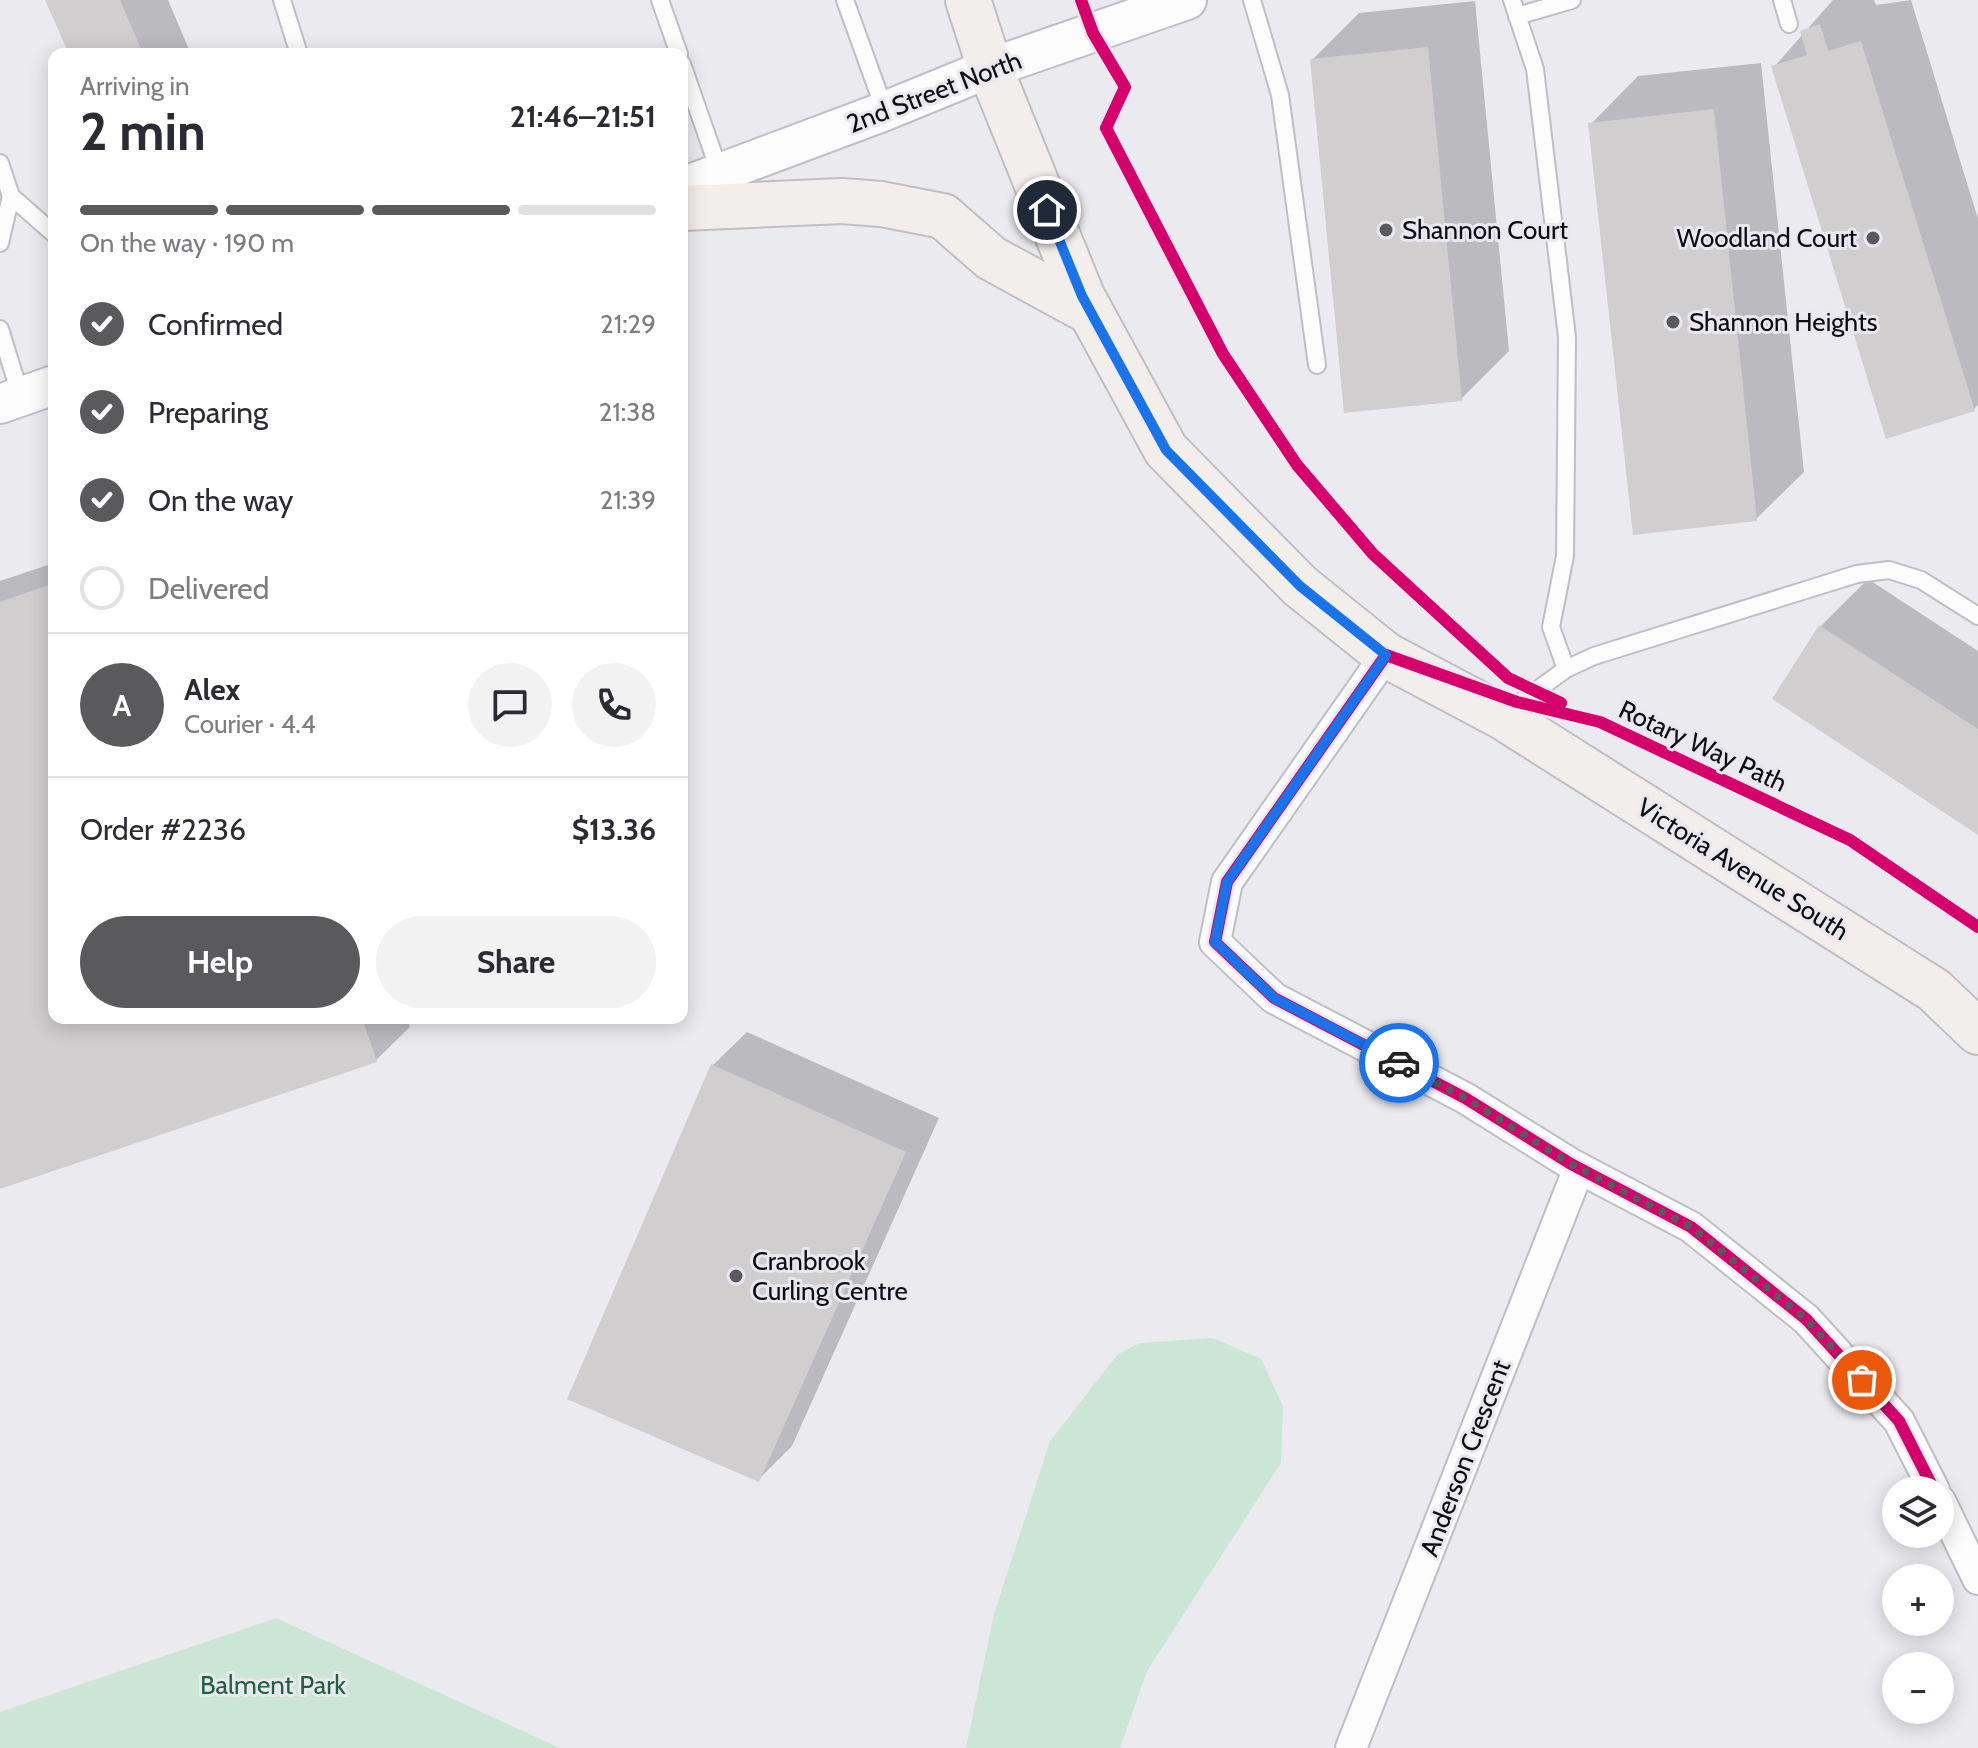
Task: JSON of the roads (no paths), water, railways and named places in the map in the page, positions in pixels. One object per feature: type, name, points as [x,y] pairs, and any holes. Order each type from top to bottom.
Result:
[{"type":"main road","name":"Victoria Avenue South","points":[[968,0],[990,68],[1090,312],[1166,450],[1300,586],[1386,655],[1501,716],[1934,990],[1978,1032]]},
{"type":"main road","points":[[688,208],[842,201],[881,204],[943,216],[991,258],[1090,312]]},
{"type":"street","name":"2nd Street North","points":[[688,185],[990,68],[1187,0]]},
{"type":"street","points":[[1386,655],[1227,882],[1215,942],[1274,998],[1465,1098],[1579,1168],[1691,1227],[1806,1319],[1899,1421],[1927,1476]]},
{"type":"street","name":"Anderson Crescent","points":[[1351,1748],[1579,1168]]},
{"type":"street","points":[[1954,1530],[1978,1579]]},
{"type":"lane","points":[[282,0],[297,48]]},
{"type":"lane","points":[[660,0],[677,48]]},
{"type":"lane","points":[[845,0],[885,111]]},
{"type":"lane","points":[[1252,0],[1280,95],[1317,365]]},
{"type":"lane","points":[[1566,669],[1551,627],[1565,556],[1567,337],[1535,69],[1514,8],[1572,0]]},
{"type":"lane","points":[[1782,0],[1789,24]]},
{"type":"lane","points":[[688,81],[720,173]]},
{"type":"lane","points":[[0,163],[11,196],[48,229]]},
{"type":"lane","points":[[0,243],[11,196]]},
{"type":"lane","points":[[0,329],[25,395]]},
{"type":"lane","points":[[1501,716],[1566,669],[1594,656],[1857,574],[1889,570],[1921,580],[1978,616]]},
{"type":"place","name":"Shannon Court","points":[[1386,230]]},
{"type":"place","name":"Woodland Court","points":[[1873,238]]},
{"type":"place","name":"Shannon Heights","points":[[1673,322]]},
{"type":"place","name":"Cranbrook Curling Centre","points":[[736,1276]]},
{"type":"park label","name":"Balment Park","points":[[273,1685]]}]
